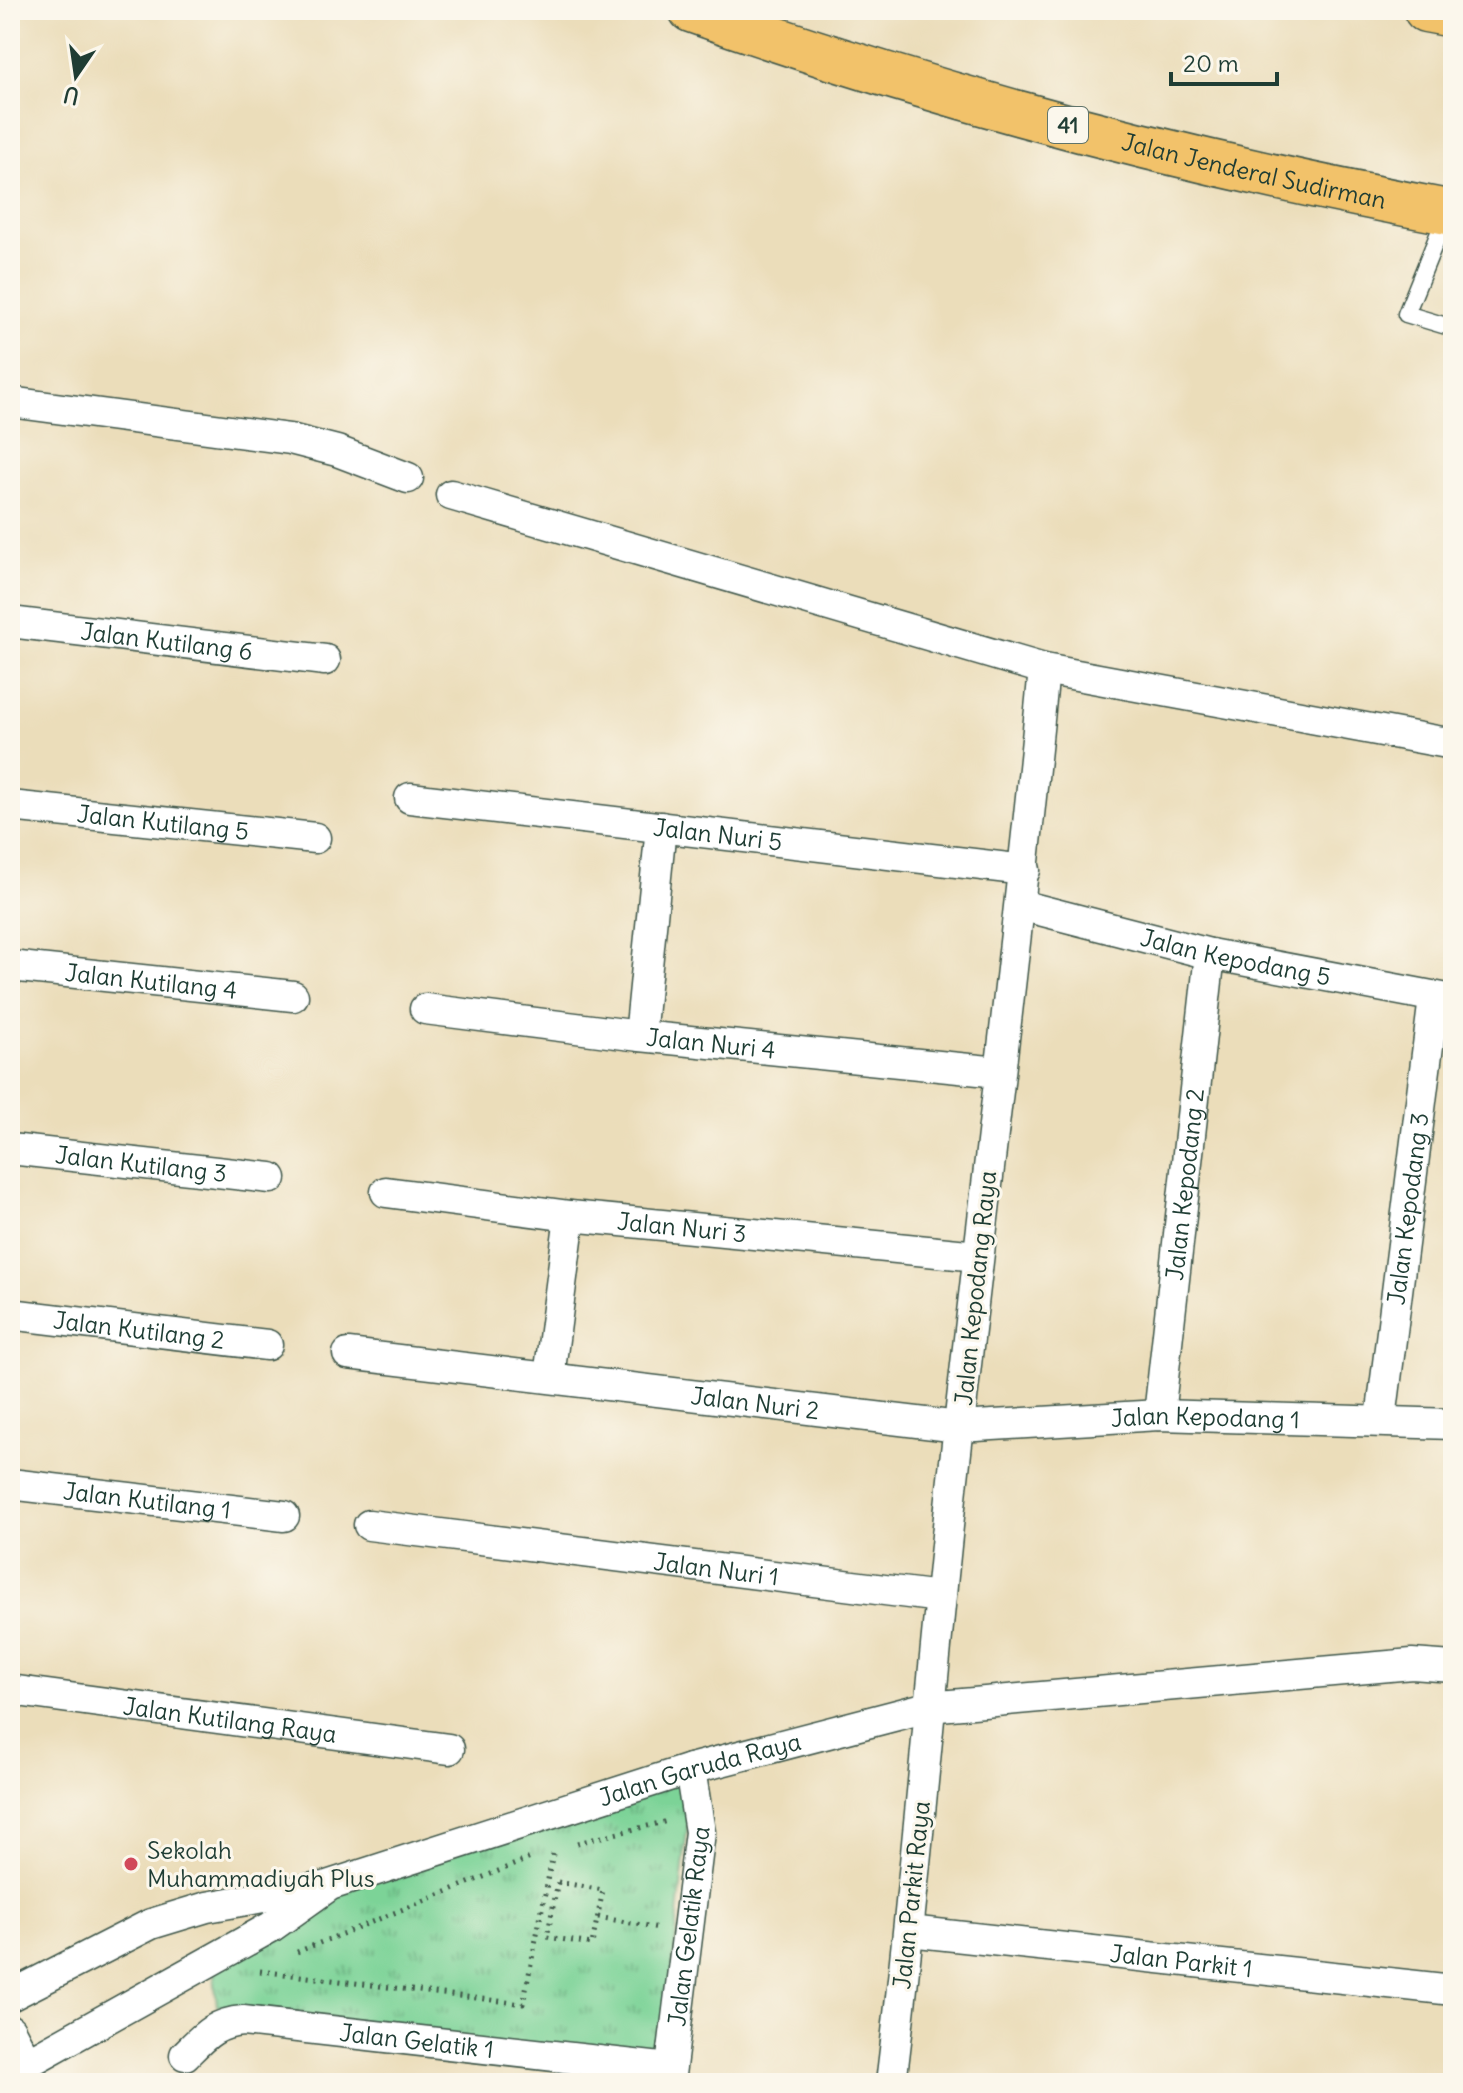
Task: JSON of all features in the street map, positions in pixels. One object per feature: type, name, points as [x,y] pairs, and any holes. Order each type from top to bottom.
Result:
[{"type":"highway","name":"Jalan Jenderal Sudirman","points":[[691,10],[802,50],[1137,145],[1450,212]]},
{"type":"highway","points":[[1426,10],[1453,15]]},
{"type":"street","points":[[10,402],[290,439],[337,451],[408,478]]},
{"type":"street","points":[[451,495],[1044,669],[1453,744]]},
{"type":"street","name":"Jalan Kutilang 6","points":[[10,622],[325,660]]},
{"type":"street","name":"Jalan Kepodang Raya","points":[[928,1707],[999,1072],[1025,870],[1044,669]]},
{"type":"street","name":"Jalan Nuri 5","points":[[410,798],[1025,870]]},
{"type":"street","name":"Jalan Kutilang 5","points":[[10,806],[315,838]]},
{"type":"street","points":[[640,1036],[661,827]]},
{"type":"street","name":"Jalan Kepodang 5","points":[[1020,905],[1210,954],[1443,999]]},
{"type":"street","name":"Jalan Kepodang 2","points":[[1159,1415],[1210,954]]},
{"type":"street","name":"Jalan Kutilang 4","points":[[10,966],[293,996]]},
{"type":"street","name":"Jalan Kepodang 3","points":[[1381,1419],[1443,999]]},
{"type":"street","name":"Jalan Nuri 4","points":[[425,1009],[640,1036],[999,1072]]},
{"type":"street","name":"Jalan Kutilang 3","points":[[10,1149],[271,1178]]},
{"type":"street","name":"Jalan Nuri 3","points":[[386,1192],[570,1216],[978,1256]]},
{"type":"street","points":[[348,1354],[549,1377],[570,1216]]},
{"type":"street","name":"Jalan Kutilang 2","points":[[10,1314],[267,1345]]},
{"type":"street","name":"Jalan Nuri 2","points":[[549,1377],[959,1427]]},
{"type":"street","name":"Jalan Kepodang 1","points":[[959,1427],[1159,1415],[1381,1419],[1453,1424]]},
{"type":"street","name":"Jalan Kutilang 1","points":[[10,1484],[284,1516]]},
{"type":"street","name":"Jalan Nuri 1","points":[[369,1525],[491,1544],[940,1597]]},
{"type":"street","name":"Jalan Garuda Raya","points":[[18,2071],[271,1927],[330,1885],[690,1769],[928,1707],[1412,1664],[1453,1667]]},
{"type":"street","name":"Jalan Kutilang Raya","points":[[10,1690],[449,1749]]},
{"type":"street","name":"Jalan Parkit Raya","points":[[891,2083],[909,1931],[928,1707]]},
{"type":"street","name":"Jalan Gelatik Raya","points":[[670,2076],[700,1832],[690,1769]]},
{"type":"street","points":[[10,1996],[151,1924],[207,1907],[330,1885]]},
{"type":"street","name":"Jalan Parkit 1","points":[[909,1931],[1453,1990]]},
{"type":"street","name":"Jalan Gelatik 1","points":[[185,2055],[211,2029],[223,2023],[243,2021],[670,2076]]},
{"type":"street","points":[[10,2030],[18,2071]]},
{"type":"lane","points":[[1450,212],[1406,314],[1453,328]]},
{"type":"path","points":[[295,1953],[554,1849],[698,1813]]},
{"type":"path","points":[[266,1964],[252,1970],[523,2004],[554,1849]]},
{"type":"path","points":[[558,1882],[603,1890],[597,1917],[592,1944],[547,1937],[558,1882]]},
{"type":"path","points":[[597,1917],[687,1933]]},
{"type":"green space","points":[[683,1779],[688,1820],[662,2067],[217,2006],[213,1962],[330,1886]]},
{"type":"place","name":"Sekolah Muhammadiyah Plus","points":[[131,1864]]}]
